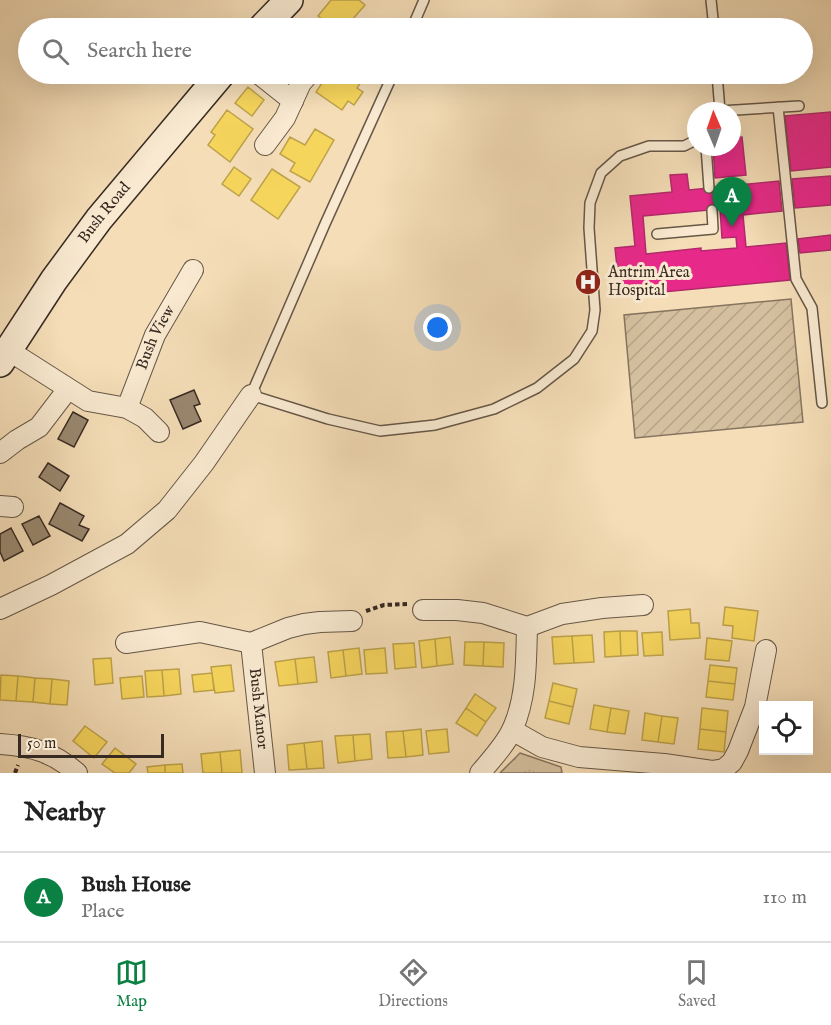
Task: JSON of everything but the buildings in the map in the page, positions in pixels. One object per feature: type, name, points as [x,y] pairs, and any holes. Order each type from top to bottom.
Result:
[{"type":"main road","points":[[272,18],[289,0]]},
{"type":"main road","name":"Bush Road","points":[[4,356],[54,280],[99,219],[212,84]]},
{"type":"street","points":[[272,84],[293,101]]},
{"type":"street","points":[[265,145],[285,118],[301,84]]},
{"type":"street","name":"Bush View","points":[[127,408],[155,335],[193,270]]},
{"type":"street","points":[[4,356],[88,401],[127,408],[145,418],[159,432]]},
{"type":"street","points":[[0,453],[39,427],[68,389]]},
{"type":"street","points":[[0,609],[51,585],[127,544],[167,510],[204,463],[251,395]]},
{"type":"street","points":[[423,610],[483,613],[527,627],[562,614],[643,605]]},
{"type":"street","name":"Bush Manor","points":[[126,643],[200,632],[251,643],[304,624],[352,621]]},
{"type":"street","points":[[480,773],[512,730],[522,703],[526,671],[527,627]]},
{"type":"street","name":"Bush Manor","points":[[251,643],[265,773]]},
{"type":"street","points":[[512,730],[579,765],[664,764],[724,771],[738,751],[755,707],[766,650]]},
{"type":"street","points":[[0,744],[39,750],[54,756],[77,773]]},
{"type":"lane","points":[[416,18],[424,0]]},
{"type":"lane","points":[[711,0],[713,18]]},
{"type":"lane","points":[[388,84],[251,395],[328,419],[380,431],[435,425],[494,409],[537,388],[574,359],[591,331],[595,310],[589,228],[590,203],[601,173],[620,156],[649,146],[687,145]]},
{"type":"lane","points":[[718,84],[720,111],[799,106]]},
{"type":"lane","points":[[778,107],[796,279],[812,308],[822,403]]},
{"type":"lane","points":[[707,156],[710,188]]},
{"type":"lane","points":[[657,234],[713,229],[712,210]]},
{"type":"path","points":[[352,621],[365,611],[384,605],[405,603],[423,610]]},
{"type":"green space","points":[[791,299],[803,422],[635,438],[624,315]]},
{"type":"green space","points":[[520,753],[561,767],[562,773],[500,773]]},
{"type":"place","name":"Bush House","points":[[732,227]]},
{"type":"place","name":"Antrim Area Hospital","points":[[588,282]]}]
